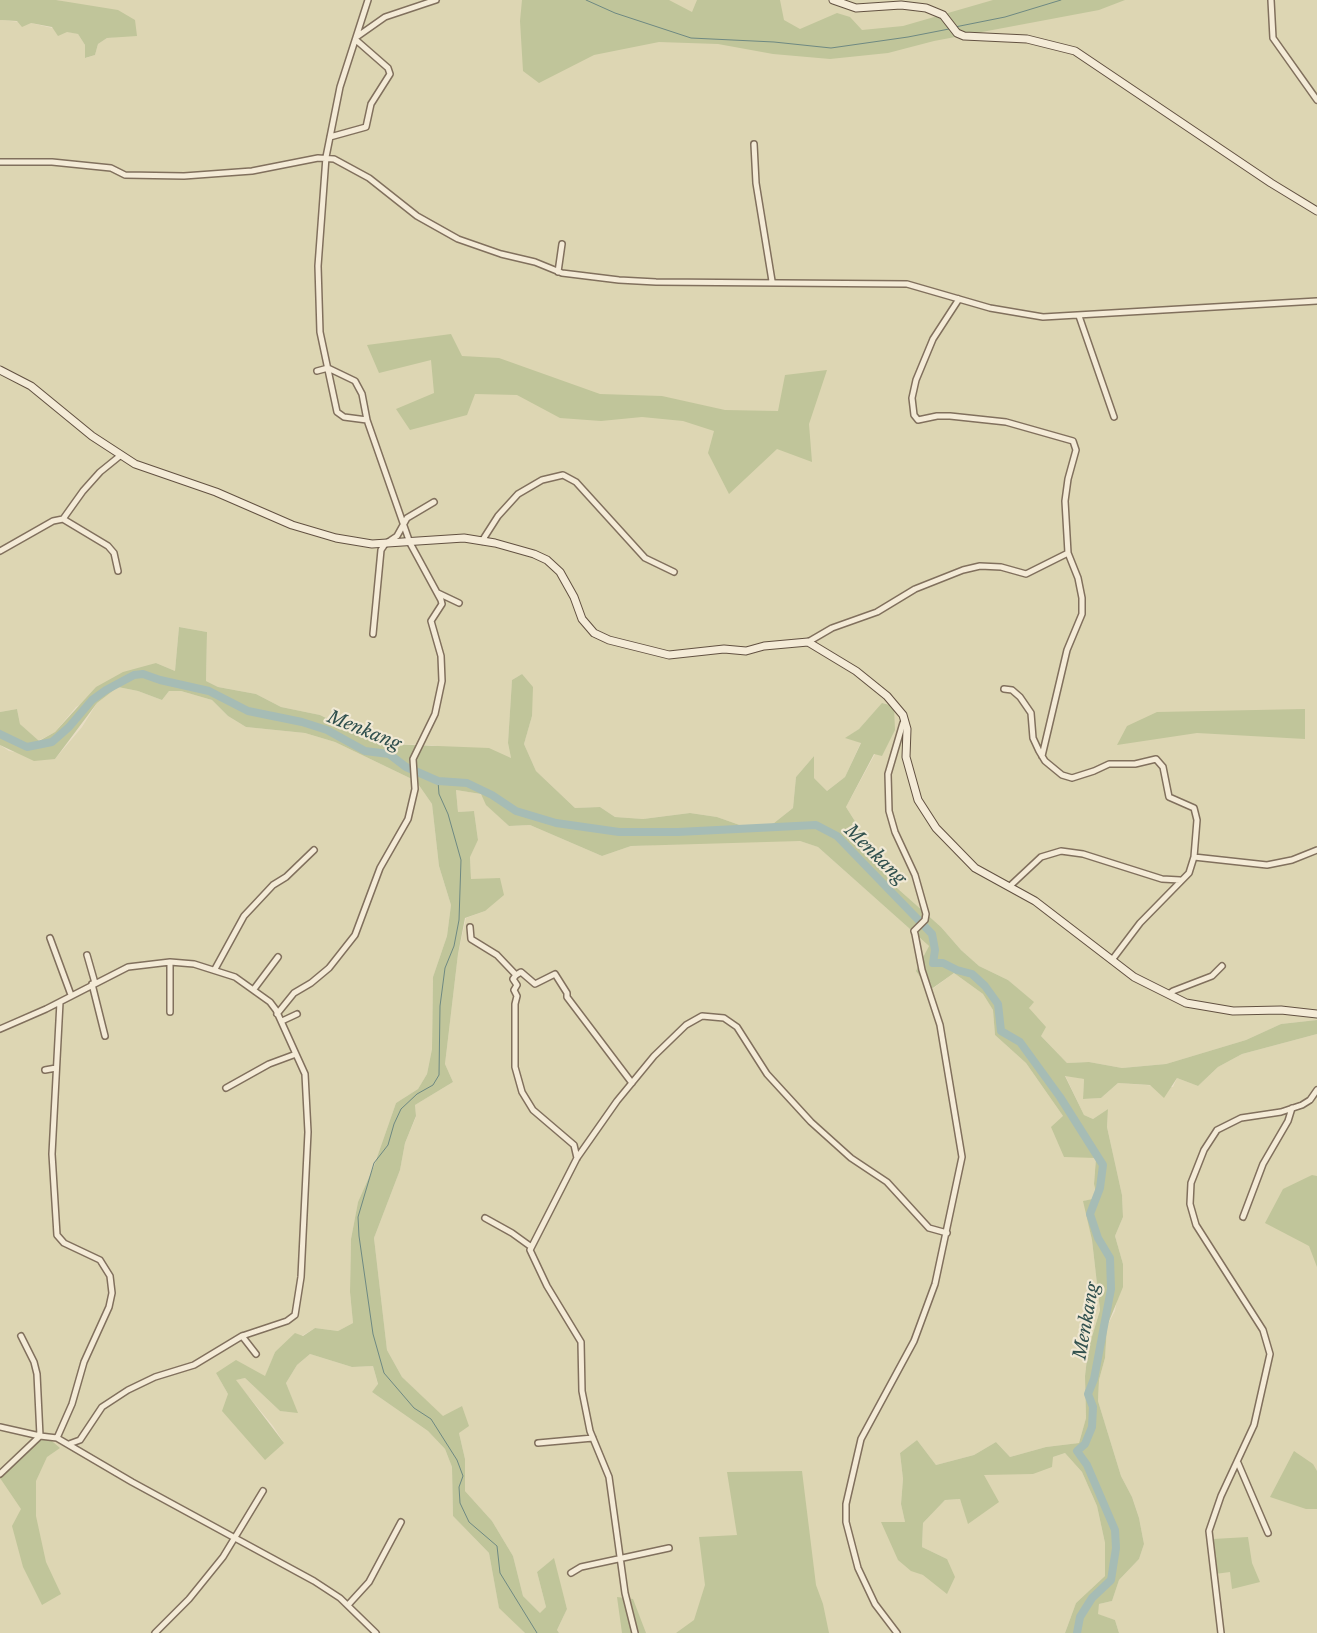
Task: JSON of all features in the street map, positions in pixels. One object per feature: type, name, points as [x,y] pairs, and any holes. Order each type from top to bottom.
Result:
[{"type":"street","points":[[366,420],[347,418],[339,414],[332,393],[320,332],[318,259],[326,157],[340,87],[368,0]]},
{"type":"street","points":[[357,38],[384,17],[436,0]]},
{"type":"street","points":[[833,0],[856,8],[901,6],[926,8],[943,15],[957,33],[964,36],[1028,39],[1075,51],[1271,183],[1317,211]]},
{"type":"street","points":[[1271,0],[1273,38],[1317,100]]},
{"type":"street","points":[[330,137],[366,127],[370,104],[390,74],[388,68],[357,38]]},
{"type":"street","points":[[754,144],[756,183],[772,281]]},
{"type":"street","points":[[0,162],[52,162],[111,168],[125,175],[184,176],[230,174],[326,157],[340,161],[358,170],[417,216],[442,231],[484,249],[535,262],[558,272],[642,281],[907,284],[1024,315],[1079,316],[1187,307],[1317,301]]},
{"type":"street","points":[[558,272],[562,244]]},
{"type":"street","points":[[959,299],[933,339],[916,380],[912,398],[914,415],[918,420],[937,416],[950,416],[1006,422],[1073,441],[1076,450],[1068,479],[1065,501],[1068,553],[1078,578],[1082,598],[1082,614],[1067,650],[1042,756]]},
{"type":"street","points":[[1079,316],[1114,417]]},
{"type":"street","points":[[277,1014],[294,993],[311,983],[329,968],[355,935],[380,868],[408,819],[415,789],[413,766],[417,748],[436,714],[442,681],[441,656],[431,621],[442,604],[438,592],[424,572],[410,543],[366,420],[364,400],[358,385],[351,378],[328,368],[317,371]]},
{"type":"street","points":[[0,370],[46,397],[92,436],[140,466],[192,482],[299,527],[336,538],[385,544],[464,538],[482,540],[523,550],[547,560],[565,580],[582,619],[598,636],[669,656],[724,649],[746,650],[783,643],[808,642],[832,628],[877,612],[915,589],[963,570],[980,566],[1001,567],[1026,574],[1068,553]]},
{"type":"street","points":[[63,519],[83,491],[100,472],[121,455]]},
{"type":"street","points":[[482,540],[498,516],[518,494],[542,480],[563,475],[576,482],[645,558],[674,572]]},
{"type":"street","points":[[372,634],[380,557],[385,544],[397,536],[403,521],[434,502]]},
{"type":"street","points":[[0,551],[53,521],[63,519],[108,546],[114,553],[118,571]]},
{"type":"street","points":[[438,592],[460,603]]},
{"type":"street","points":[[808,642],[856,671],[887,696],[903,715],[907,729],[906,757],[918,800],[927,815],[950,844],[975,868],[1035,901],[1134,977],[1198,1007],[1233,1011],[1281,1010],[1317,1014]]},
{"type":"street","points":[[1004,689],[1012,690],[1020,697],[1031,713],[1033,738],[1042,756],[1050,766],[1062,775],[1070,778],[1094,771],[1109,764],[1135,764],[1150,759],[1159,761],[1163,768],[1170,797],[1194,808],[1196,820],[1194,858],[1189,873],[1140,922],[1112,960]]},
{"type":"street","points":[[897,1633],[875,1604],[858,1568],[846,1522],[846,1504],[858,1447],[870,1420],[902,1365],[918,1331],[935,1284],[962,1164],[940,1025],[922,970],[914,934],[914,930],[925,920],[926,914],[912,867],[892,822],[887,795],[888,774],[903,729],[903,715]]},
{"type":"street","points":[[215,969],[244,916],[273,885],[286,877],[314,850]]},
{"type":"street","points":[[1194,858],[1267,866],[1292,860],[1317,850]]},
{"type":"street","points":[[1010,886],[1041,858],[1061,851],[1083,854],[1162,880],[1182,879]]},
{"type":"street","points":[[470,927],[471,939],[497,955],[516,975]]},
{"type":"street","points":[[50,938],[71,995]]},
{"type":"street","points":[[87,955],[105,1036]]},
{"type":"street","points":[[254,989],[278,957]]},
{"type":"street","points":[[170,962],[170,1012]]},
{"type":"street","points":[[0,1030],[131,966],[170,962],[194,964],[215,969],[235,977],[270,1002],[282,1021],[305,1074],[308,1116],[298,1302],[295,1315],[287,1321],[242,1336],[194,1365],[155,1377],[118,1396],[97,1413],[80,1440],[69,1444]]},
{"type":"street","points":[[1169,994],[1212,976],[1222,966]]},
{"type":"street","points":[[577,1158],[574,1145],[533,1110],[517,1080],[514,1055],[514,1004],[517,996],[514,990],[517,985],[513,978],[522,972],[537,984],[555,974],[567,993],[567,998],[632,1083]]},
{"type":"street","points":[[57,1438],[72,1404],[84,1362],[109,1308],[112,1293],[110,1276],[100,1260],[64,1244],[57,1235],[52,1154],[60,1002]]},
{"type":"street","points":[[282,1021],[297,1014]]},
{"type":"street","points":[[636,1633],[628,1609],[608,1473],[593,1438],[580,1382],[581,1342],[530,1254],[530,1246],[577,1158],[632,1083],[654,1056],[693,1019],[702,1016],[724,1018],[736,1027],[767,1074],[811,1122],[851,1158],[888,1182],[929,1228],[947,1233]]},
{"type":"street","points":[[226,1088],[269,1064],[296,1054]]},
{"type":"street","points":[[45,1070],[56,1068]]},
{"type":"street","points":[[1220,1633],[1208,1531],[1221,1496],[1238,1463],[1256,1419],[1268,1370],[1270,1348],[1258,1321],[1196,1225],[1190,1204],[1191,1183],[1204,1150],[1217,1130],[1241,1118],[1292,1108],[1307,1103],[1317,1090]]},
{"type":"street","points":[[1243,1218],[1263,1164],[1288,1121],[1292,1108]]},
{"type":"street","points":[[485,1218],[512,1233],[530,1246]]},
{"type":"street","points":[[0,1474],[40,1436],[37,1374],[34,1362],[20,1336]]},
{"type":"street","points":[[242,1336],[256,1354]]},
{"type":"street","points":[[0,1427],[57,1438],[69,1444],[99,1464],[314,1581],[348,1605],[376,1633]]},
{"type":"street","points":[[538,1443],[593,1438]]},
{"type":"street","points":[[1238,1463],[1268,1533]]},
{"type":"street","points":[[155,1633],[189,1599],[235,1539],[263,1491]]},
{"type":"street","points":[[348,1605],[369,1582],[401,1522]]},
{"type":"street","points":[[571,1573],[580,1567],[669,1548]]},
{"type":"shaded area","points":[[56,0],[1317,0],[1317,1020],[1281,1024],[1246,1040],[1166,1064],[1122,1068],[1089,1062],[1067,1063],[1041,1036],[1029,1008],[1033,1002],[1008,980],[979,966],[961,950],[941,927],[897,888],[876,864],[863,834],[846,807],[875,754],[894,707],[883,703],[859,729],[846,738],[861,742],[845,777],[827,791],[814,778],[814,756],[796,777],[793,808],[769,827],[748,828],[717,817],[690,813],[643,819],[615,817],[600,807],[575,808],[536,771],[524,744],[532,716],[522,674],[512,680],[508,743],[511,758],[431,745],[387,744],[361,735],[320,715],[281,707],[256,694],[218,687],[206,681],[207,632],[179,627],[175,671],[156,663],[76,707],[55,732],[38,741],[20,724],[17,709],[0,712],[0,20],[31,23],[78,34],[85,45],[86,58],[95,55],[98,44],[107,38],[116,37],[75,4]]},
{"type":"shaded area","points":[[118,687],[138,691],[162,700],[169,691],[181,691],[212,700],[228,716],[246,727],[305,733],[335,742],[416,781],[432,804],[439,866],[451,905],[447,936],[433,977],[432,1049],[427,1074],[418,1089],[396,1103],[374,1166],[358,1202],[351,1239],[350,1292],[353,1323],[338,1331],[315,1328],[275,1352],[265,1377],[251,1369],[216,1373],[228,1394],[284,1443],[273,1426],[235,1380],[245,1378],[280,1411],[297,1412],[286,1383],[297,1365],[310,1354],[352,1367],[373,1366],[378,1385],[372,1392],[428,1431],[445,1449],[452,1467],[453,1516],[489,1553],[499,1607],[525,1633],[0,1633],[0,745],[9,751],[55,759],[82,727],[97,703]]},
{"type":"shaded area","points":[[456,790],[481,794],[487,805],[509,826],[530,825],[602,856],[631,846],[800,841],[818,847],[929,946],[917,971],[931,990],[954,973],[983,994],[993,1010],[995,1035],[1026,1063],[1063,1116],[1064,1157],[1096,1157],[1094,1184],[1097,1198],[1084,1201],[1092,1240],[1100,1310],[1088,1350],[1085,1376],[1086,1418],[1079,1443],[1046,1447],[1010,1457],[996,1442],[974,1455],[936,1465],[917,1440],[900,1453],[903,1479],[901,1504],[905,1522],[882,1522],[911,1570],[923,1575],[947,1559],[922,1547],[923,1523],[945,1500],[960,1499],[969,1524],[984,1474],[1033,1474],[1053,1457],[1065,1453],[1082,1472],[1097,1506],[1105,1543],[1105,1576],[1076,1603],[1065,1633],[559,1633],[557,1630],[567,1609],[553,1559],[537,1572],[546,1607],[541,1614],[523,1596],[513,1556],[492,1521],[465,1491],[465,1459],[459,1433],[462,1406],[443,1417],[402,1377],[387,1350],[374,1238],[400,1170],[405,1143],[416,1117],[415,1105],[453,1082],[445,1064],[458,954],[466,918],[485,911],[471,879],[470,856],[478,840],[474,811],[458,812]]},
{"type":"shaded area","points":[[1317,1034],[1317,1633],[1119,1633],[1115,1620],[1097,1614],[1099,1604],[1112,1601],[1119,1580],[1139,1559],[1144,1544],[1139,1518],[1132,1497],[1121,1476],[1098,1401],[1099,1380],[1105,1358],[1107,1326],[1115,1311],[1123,1264],[1115,1236],[1123,1217],[1122,1195],[1107,1127],[1108,1109],[1093,1119],[1084,1115],[1065,1075],[1084,1079],[1083,1099],[1101,1098],[1118,1083],[1173,1087],[1177,1078],[1198,1086],[1218,1067],[1242,1054]]},
{"type":"green space","points":[[0,0],[56,0],[118,10],[135,20],[137,36],[107,38],[98,44],[95,55],[85,58],[85,45],[78,34],[67,32],[58,36],[52,27],[31,23],[22,27],[17,21],[0,20]]},
{"type":"green space","points":[[522,0],[669,0],[692,12],[697,0],[780,0],[784,20],[800,29],[837,13],[850,17],[862,30],[903,26],[993,0],[1125,0],[1099,10],[934,41],[888,53],[830,59],[773,54],[718,44],[659,42],[594,55],[539,83],[523,71],[520,21]]},
{"type":"green space","points":[[451,334],[462,356],[499,358],[600,394],[662,396],[725,410],[778,411],[785,375],[827,370],[809,424],[812,462],[777,449],[729,494],[708,453],[714,431],[683,421],[642,417],[601,421],[560,418],[517,395],[475,394],[467,415],[410,430],[396,409],[434,393],[431,360],[379,373],[367,345]]},
{"type":"green space","points":[[179,627],[207,632],[206,681],[218,687],[256,694],[281,707],[320,715],[361,735],[387,744],[489,748],[511,758],[508,743],[512,680],[522,674],[533,687],[532,716],[524,744],[536,771],[575,808],[600,807],[615,817],[643,819],[690,813],[717,817],[748,828],[769,827],[793,808],[796,777],[814,756],[814,778],[827,791],[845,777],[861,743],[845,738],[859,729],[882,703],[894,706],[895,730],[882,756],[874,754],[846,807],[863,834],[876,864],[897,888],[941,927],[961,950],[979,966],[1008,980],[1034,1002],[1029,1008],[1046,1027],[1041,1036],[1067,1063],[1089,1062],[1122,1068],[1166,1064],[1246,1040],[1281,1024],[1317,1020],[1317,1034],[1242,1054],[1218,1067],[1198,1086],[1177,1078],[1164,1098],[1150,1085],[1118,1083],[1101,1098],[1083,1099],[1084,1079],[1065,1076],[1084,1115],[1093,1119],[1108,1109],[1107,1127],[1122,1195],[1123,1217],[1115,1236],[1123,1264],[1123,1287],[1107,1326],[1105,1358],[1099,1380],[1098,1401],[1121,1476],[1132,1497],[1139,1518],[1144,1544],[1139,1559],[1119,1580],[1112,1601],[1099,1604],[1098,1614],[1115,1620],[1119,1633],[1065,1633],[1076,1603],[1105,1576],[1105,1543],[1097,1506],[1082,1472],[1065,1453],[1053,1457],[1052,1467],[1033,1474],[984,1475],[999,1502],[968,1524],[960,1499],[945,1500],[923,1523],[922,1547],[947,1559],[955,1577],[947,1594],[923,1575],[911,1571],[898,1560],[881,1522],[905,1522],[901,1504],[903,1479],[900,1453],[917,1440],[936,1465],[974,1455],[996,1442],[1010,1457],[1046,1447],[1079,1443],[1086,1418],[1085,1376],[1088,1350],[1100,1310],[1092,1240],[1083,1201],[1097,1198],[1094,1184],[1096,1158],[1064,1157],[1051,1127],[1063,1116],[1026,1063],[995,1035],[993,1010],[983,994],[954,973],[930,990],[916,971],[929,946],[818,847],[800,841],[631,846],[602,856],[530,825],[509,826],[486,805],[481,794],[456,790],[458,812],[474,811],[478,840],[470,857],[471,879],[500,878],[504,895],[485,911],[465,918],[458,954],[445,1064],[453,1082],[415,1105],[416,1116],[405,1143],[400,1170],[374,1238],[387,1350],[402,1377],[443,1416],[462,1406],[469,1426],[459,1433],[465,1459],[465,1491],[492,1521],[513,1556],[523,1596],[540,1613],[546,1607],[537,1572],[554,1558],[567,1609],[557,1630],[559,1633],[525,1633],[499,1608],[489,1553],[453,1516],[452,1467],[445,1449],[428,1431],[372,1392],[378,1384],[373,1366],[352,1367],[310,1354],[297,1365],[286,1383],[298,1413],[280,1411],[245,1378],[236,1380],[284,1443],[265,1460],[222,1411],[228,1394],[216,1373],[236,1360],[265,1376],[275,1352],[295,1333],[303,1336],[315,1328],[338,1331],[353,1323],[350,1292],[351,1239],[358,1202],[374,1166],[396,1103],[418,1089],[427,1074],[432,1049],[433,977],[447,936],[451,905],[439,866],[432,804],[416,781],[335,742],[305,733],[246,727],[228,716],[212,700],[181,691],[169,691],[162,700],[138,691],[118,687],[97,703],[55,759],[34,761],[0,745],[0,712],[17,709],[20,724],[39,741],[55,732],[96,687],[123,672],[156,663],[175,671]]},
{"type":"green space","points":[[1305,709],[1305,739],[1197,733],[1117,745],[1127,726],[1157,712]]},
{"type":"green space","points":[[1312,1175],[1317,1176],[1317,1267],[1309,1246],[1265,1223],[1283,1189]]},
{"type":"green space","points":[[47,1437],[60,1448],[47,1457],[36,1481],[36,1516],[46,1562],[61,1594],[42,1605],[23,1567],[12,1526],[21,1509],[0,1478],[0,1475],[23,1450]]},
{"type":"green space","points":[[1294,1451],[1313,1464],[1317,1471],[1317,1509],[1306,1509],[1270,1497]]},
{"type":"green space","points":[[802,1471],[816,1585],[823,1604],[829,1633],[676,1633],[694,1620],[705,1585],[699,1537],[737,1535],[727,1472]]},
{"type":"green space","points":[[1248,1537],[1252,1563],[1260,1582],[1232,1589],[1230,1572],[1215,1574],[1213,1539]]},
{"type":"green space","points":[[617,1597],[633,1599],[646,1633],[622,1633]]},
{"type":"waterway","points":[[586,0],[615,13],[691,38],[774,42],[831,48],[949,29]]},
{"type":"waterway","points":[[955,27],[1005,17],[1061,0]]},
{"type":"waterway","name":"Menkang","points":[[0,734],[27,747],[52,742],[69,727],[92,700],[134,675],[143,674],[160,680],[209,691],[248,711],[302,722],[327,730],[365,751],[389,754],[406,767],[438,781],[467,783],[492,795],[516,811],[556,823],[619,832],[678,832],[816,825],[837,836],[932,934],[935,950],[933,963],[943,963],[957,970],[972,974],[985,986],[998,1004],[1001,1031],[1020,1042],[1060,1097],[1103,1165],[1100,1188],[1090,1214],[1098,1238],[1110,1258],[1111,1289],[1094,1379],[1088,1394],[1093,1407],[1092,1427],[1085,1444],[1077,1451],[1087,1465],[1115,1530],[1116,1548],[1111,1580],[1092,1598],[1080,1617],[1077,1633]]},
{"type":"waterway","points":[[438,781],[439,794],[448,814],[461,860],[459,920],[454,946],[445,968],[440,1006],[439,1075],[433,1085],[417,1094],[401,1109],[388,1145],[374,1163],[358,1217],[359,1236],[373,1334],[384,1373],[414,1408],[431,1419],[457,1460],[463,1476],[459,1487],[460,1503],[469,1522],[497,1546],[500,1573],[537,1633]]}]
